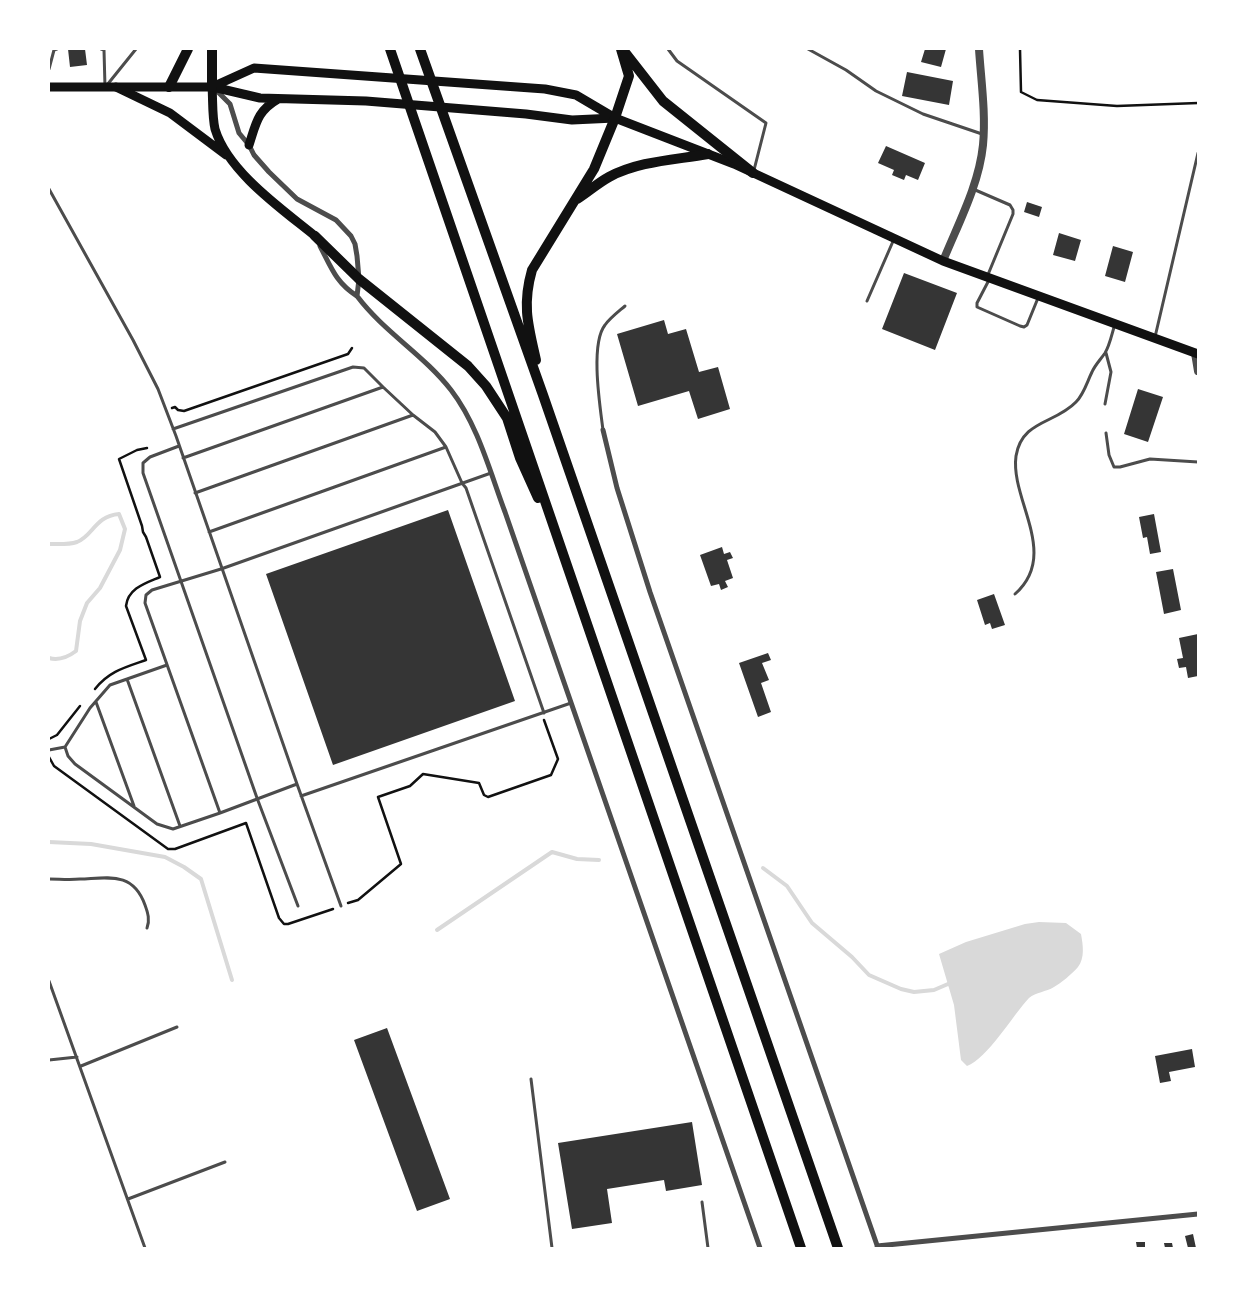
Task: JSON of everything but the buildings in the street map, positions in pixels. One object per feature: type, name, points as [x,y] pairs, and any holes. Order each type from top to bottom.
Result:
[{"type":"highway","points":[[169,87],[188,49]]},
{"type":"highway","points":[[212,49],[212,86]]},
{"type":"highway","points":[[390,49],[801,1248]]},
{"type":"highway","points":[[420,49],[543,395],[838,1248]]},
{"type":"highway","points":[[543,395],[527,316],[527,288],[532,270],[594,169],[615,118],[629,76],[622,49]]},
{"type":"highway","points":[[622,49],[663,100],[754,173]]},
{"type":"highway","points":[[574,201],[609,178],[627,170],[647,163],[708,154]]},
{"type":"highway","points":[[315,236],[359,279],[468,366],[486,386],[507,418],[520,458],[566,561]]},
{"type":"main road","points":[[212,86],[254,68],[526,88],[576,94],[615,118],[754,173],[943,261],[1197,353]]},
{"type":"main road","points":[[49,87],[212,86],[260,98],[366,102],[526,114],[572,120],[615,118]]},
{"type":"main road","points":[[212,86],[215,128],[232,160],[260,192],[315,236]]},
{"type":"main road","points":[[116,87],[170,113],[232,160]]},
{"type":"main road","points":[[249,145],[257,119],[267,105],[279,98]]},
{"type":"street","points":[[943,261],[972,188],[983,145],[979,49]]},
{"type":"street","points":[[212,86],[230,104],[239,133],[264,167],[291,193],[309,206],[336,220],[344,227],[355,244],[359,279],[357,296]]},
{"type":"street","points":[[315,236],[338,280],[346,289],[357,296],[367,310],[431,368],[452,391],[465,411],[477,436],[760,1248]]},
{"type":"street","points":[[1197,353],[1198,371]]},
{"type":"street","points":[[603,430],[617,488],[650,592],[877,1247],[1198,1214]]},
{"type":"lane","points":[[49,69],[54,50],[57,49]]},
{"type":"lane","points":[[101,49],[104,50],[105,88]]},
{"type":"lane","points":[[105,88],[136,49]]},
{"type":"lane","points":[[668,49],[677,61],[766,123],[754,173]]},
{"type":"lane","points":[[808,49],[846,70],[876,91],[923,114],[983,134]]},
{"type":"lane","points":[[1155,338],[1198,153]]},
{"type":"lane","points":[[972,188],[1010,205],[1013,210],[989,277],[977,302],[977,307],[1024,327],[1027,325],[1039,296]]},
{"type":"lane","points":[[49,189],[158,389],[301,796],[342,906]]},
{"type":"lane","points":[[867,301],[895,238]]},
{"type":"lane","points":[[603,430],[598,387],[597,348],[604,326],[625,306]]},
{"type":"lane","points":[[1015,594],[1028,579],[1034,560],[1027,513],[1015,474],[1016,455],[1021,440],[1030,429],[1076,403],[1083,392],[1092,369],[1106,352],[1115,324]]},
{"type":"lane","points":[[1105,404],[1111,372],[1106,352]]},
{"type":"lane","points":[[173,429],[353,367],[364,368],[413,415],[435,432],[446,447],[466,488],[543,713]]},
{"type":"lane","points":[[183,458],[383,387]]},
{"type":"lane","points":[[195,493],[413,415]]},
{"type":"lane","points":[[1106,433],[1109,455],[1114,466],[1120,467],[1150,459],[1198,462]]},
{"type":"lane","points":[[179,446],[150,457],[143,463],[143,473],[257,798],[298,906]]},
{"type":"lane","points":[[209,532],[446,447]]},
{"type":"lane","points":[[220,813],[145,603],[146,595],[152,590],[221,569],[491,473]]},
{"type":"lane","points":[[167,666],[110,685],[73,734],[66,747],[68,756],[75,764],[156,824],[173,829],[297,784]]},
{"type":"lane","points":[[127,679],[180,826]]},
{"type":"lane","points":[[96,702],[134,806]]},
{"type":"lane","points":[[301,796],[570,703]]},
{"type":"lane","points":[[49,750],[66,747]]},
{"type":"lane","points":[[49,879],[106,877],[116,878],[130,884],[138,891],[144,902],[149,922],[147,928]]},
{"type":"lane","points":[[49,980],[145,1248]]},
{"type":"lane","points":[[80,1066],[177,1027]]},
{"type":"lane","points":[[49,1060],[77,1057]]},
{"type":"lane","points":[[531,1080],[552,1248]]},
{"type":"lane","points":[[128,1199],[225,1162]]},
{"type":"lane","points":[[702,1202],[708,1248]]},
{"type":"path","points":[[1020,49],[1021,92],[1038,100],[1117,106],[1198,103]]},
{"type":"path","points":[[166,410],[175,406],[178,410],[184,411],[348,354],[352,348]]},
{"type":"path","points":[[94,689],[105,677],[112,673],[146,660],[126,606],[132,592],[140,585],[160,577],[119,459],[137,450],[151,447]]},
{"type":"path","points":[[49,739],[57,735],[82,704]]},
{"type":"path","points":[[49,757],[54,766],[168,849],[175,849],[246,823],[279,918],[284,924],[288,924],[358,900],[401,864],[378,797],[410,786],[423,774],[479,783],[484,795],[488,797],[551,775],[558,759],[543,713]]},
{"type":"shaded area","points":[[1039,922],[1066,923],[1081,934],[1082,960],[1073,973],[1057,985],[1029,998],[983,1055],[967,1066],[961,1060],[954,1005],[939,954],[966,942],[1025,924]]},
{"type":"waterway","points":[[49,544],[77,542],[87,535],[99,522],[119,514],[125,529],[120,550],[100,588],[87,603],[80,621],[76,651],[63,658],[49,658]]},
{"type":"waterway","points":[[49,842],[91,844],[165,857],[201,879],[232,980]]},
{"type":"waterway","points":[[437,930],[552,852],[577,859],[599,860]]},
{"type":"waterway","points":[[763,868],[787,886],[812,923],[852,957],[869,975],[901,989],[914,992],[934,990],[948,984],[953,985]]}]
